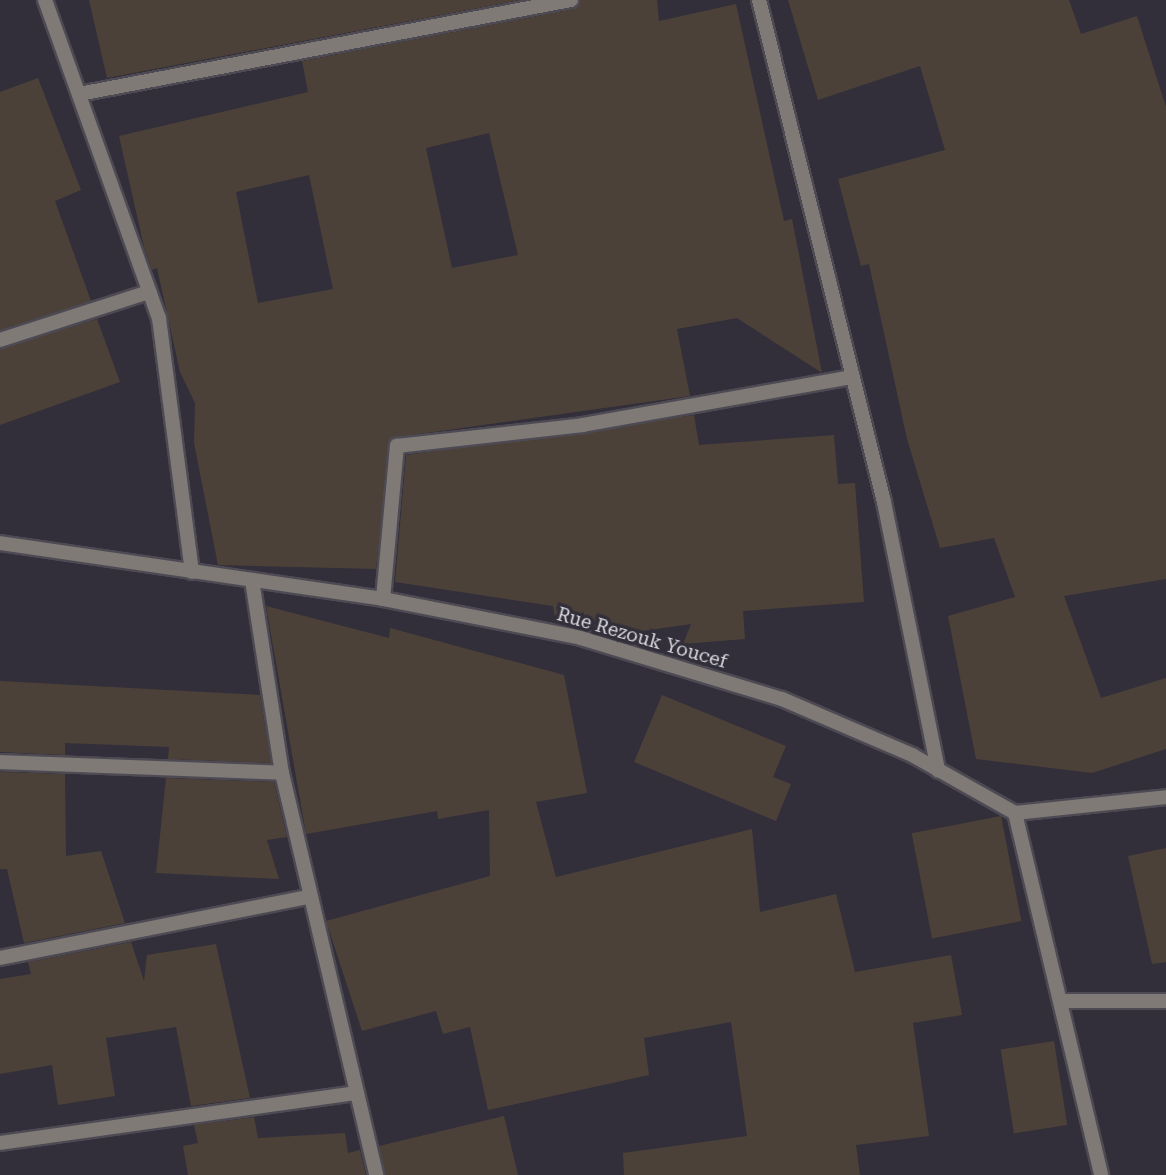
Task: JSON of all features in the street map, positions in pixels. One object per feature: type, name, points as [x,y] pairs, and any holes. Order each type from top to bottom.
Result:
[{"type":"street","points":[[45,0],[149,292],[166,362],[192,572]]},
{"type":"street","points":[[79,94],[571,0]]},
{"type":"street","points":[[759,0],[909,613],[938,771]]},
{"type":"street","points":[[0,340],[149,292]]},
{"type":"street","points":[[383,599],[397,446],[583,425],[853,377]]},
{"type":"street","name":"Rue Rezouk Youcef","points":[[0,543],[383,599],[581,638],[782,699],[938,771],[1014,813]]},
{"type":"street","points":[[252,580],[282,773],[376,1175]]},
{"type":"street","points":[[0,762],[282,773]]},
{"type":"street","points":[[1101,1175],[1062,1001],[1014,813],[1166,797]]},
{"type":"street","points":[[0,958],[309,897]]},
{"type":"street","points":[[1062,1001],[1166,1001]]},
{"type":"street","points":[[0,1143],[356,1093]]},
{"type":"building","points":[[89,0],[520,0],[107,78]]},
{"type":"building","points":[[580,0],[657,0],[659,21],[736,4],[784,221],[792,219],[822,373],[737,318],[677,329],[690,396],[391,438],[376,569],[218,565],[194,443],[195,403],[180,372],[157,268],[152,270],[144,247],[119,136],[308,92],[302,61],[573,9]],"holes":[[[489,133],[518,255],[452,268],[426,148]],[[309,175],[333,289],[258,303],[236,192]]]},
{"type":"building","points":[[788,0],[1069,0],[1081,34],[1137,16],[1166,107],[1166,579],[1064,596],[1101,698],[1166,678],[1166,749],[1092,773],[976,759],[948,616],[1015,597],[994,538],[940,548],[907,439],[869,264],[861,266],[838,179],[945,150],[920,66],[818,100]]},
{"type":"building","points":[[38,78],[81,190],[55,201],[91,301],[0,330],[0,92]]},
{"type":"building","points":[[97,319],[120,382],[0,425],[0,349]]},
{"type":"building","points":[[694,415],[699,445],[834,435],[838,484],[855,483],[864,602],[743,611],[745,639],[683,644],[691,624],[608,636],[556,623],[553,606],[395,582],[406,455]]},
{"type":"building","points":[[266,606],[389,638],[390,628],[564,675],[587,793],[536,802],[556,877],[752,829],[760,912],[836,894],[855,972],[951,955],[962,1015],[913,1023],[929,1136],[856,1145],[860,1175],[624,1175],[623,1153],[747,1136],[731,1022],[644,1038],[649,1075],[488,1110],[470,1027],[443,1034],[436,1011],[362,1031],[326,921],[490,876],[489,810],[438,819],[437,811],[306,834]]},
{"type":"building","points":[[0,681],[260,695],[271,763],[168,759],[169,747],[65,743],[65,755],[0,752]]},
{"type":"building","points":[[662,695],[786,746],[773,777],[791,784],[776,821],[634,762]]},
{"type":"building","points":[[0,772],[65,774],[66,856],[101,851],[125,923],[24,943],[7,869],[0,869]]},
{"type":"building","points":[[166,778],[274,782],[287,837],[267,840],[279,879],[156,873]]},
{"type":"building","points":[[1001,816],[1021,921],[932,938],[912,833]]},
{"type":"building","points":[[1166,848],[1166,962],[1152,964],[1128,856]]},
{"type":"building","points":[[131,942],[144,981],[147,955],[216,944],[250,1098],[191,1106],[176,1027],[106,1038],[115,1096],[58,1105],[52,1065],[0,1074],[0,979],[31,974],[28,962]]},
{"type":"building","points":[[1054,1041],[1067,1125],[1014,1133],[1001,1049]]},
{"type":"building","points":[[504,1116],[518,1175],[385,1175],[379,1146]]},
{"type":"building","points":[[254,1117],[258,1138],[345,1133],[348,1153],[360,1150],[366,1175],[188,1175],[183,1146],[198,1143],[194,1125]]}]
